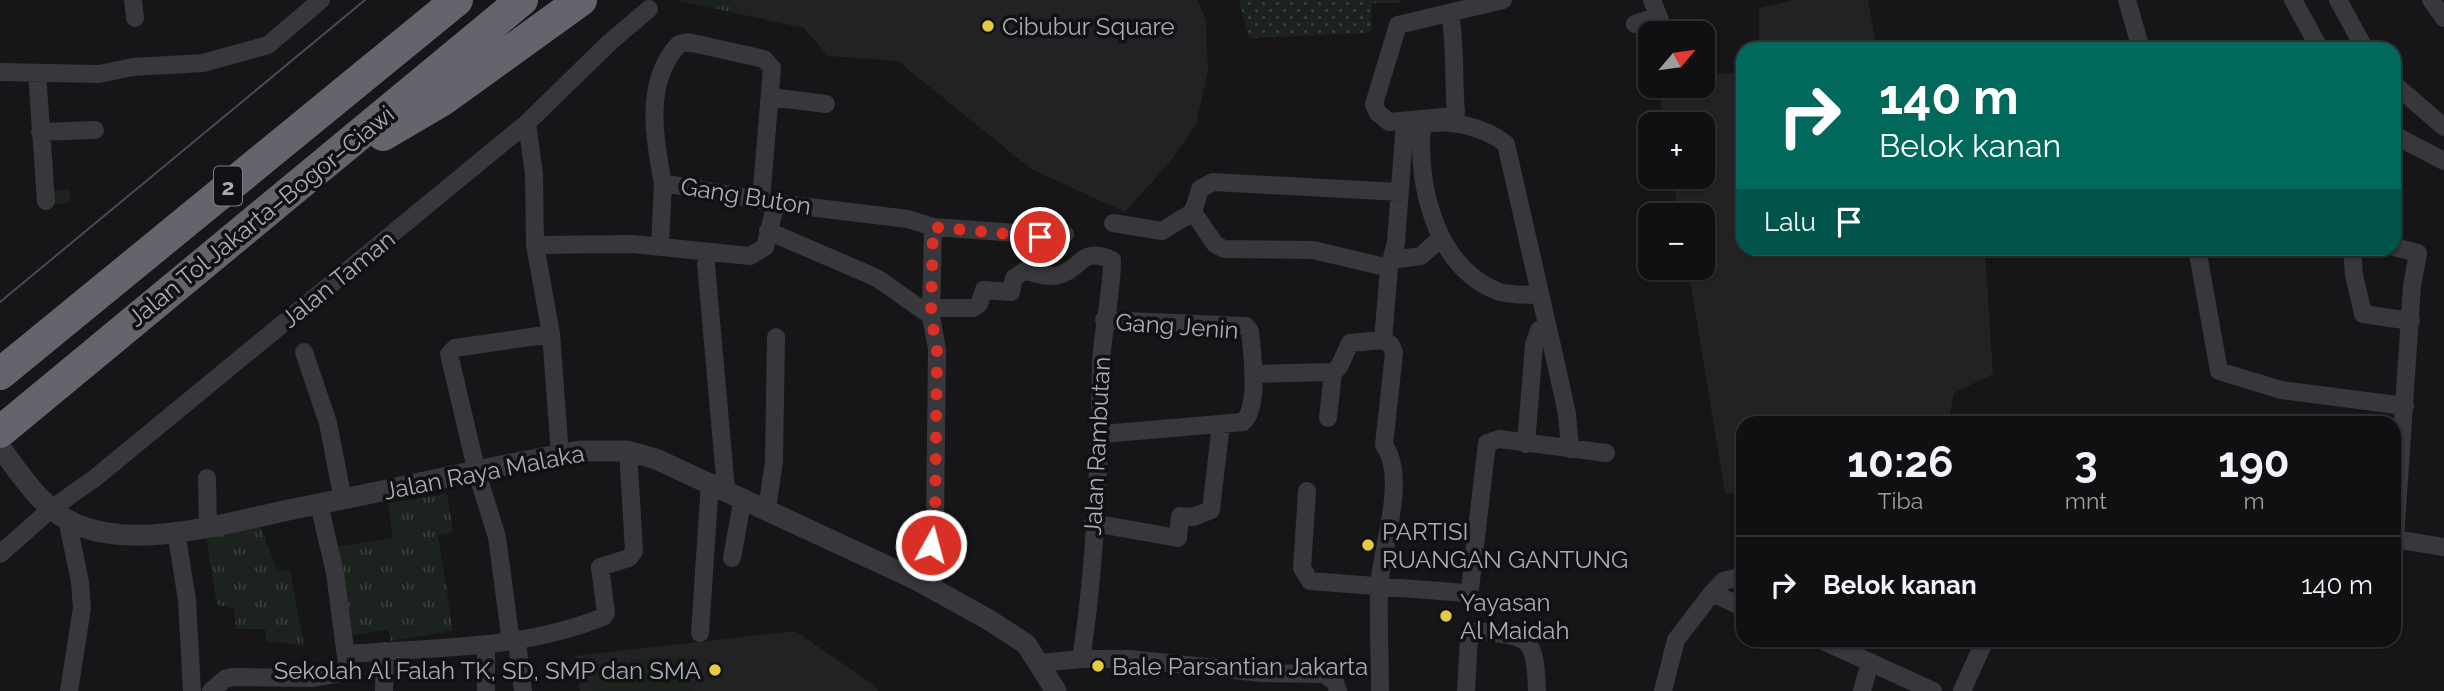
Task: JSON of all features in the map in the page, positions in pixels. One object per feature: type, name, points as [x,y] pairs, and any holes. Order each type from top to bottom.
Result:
[{"type":"highway","name":"Jalan Tol Jakarta–Bogor–Ciawi","points":[[0,374],[457,0]]},
{"type":"highway","name":"Jalan Tol Jakarta–Bogor–Ciawi","points":[[0,432],[522,0]]},
{"type":"highway","points":[[336,155],[386,134],[441,101],[581,0]]},
{"type":"street","points":[[0,72],[99,74],[133,67],[212,61],[268,45],[321,0]]},
{"type":"street","points":[[1450,14],[1456,48],[1454,116],[1390,122],[1378,113],[1374,104],[1398,25],[1503,0]]},
{"type":"street","points":[[2127,0],[2139,42]]},
{"type":"street","points":[[2293,0],[2316,42]]},
{"type":"street","points":[[2338,0],[2361,42]]},
{"type":"street","points":[[2431,0],[2444,18]]},
{"type":"street","name":"Jalan Taman","points":[[0,554],[59,514],[95,478],[527,123],[610,42],[649,9]]},
{"type":"street","points":[[1635,24],[1659,17]]},
{"type":"street","points":[[535,245],[660,246],[750,256],[763,251],[768,231],[773,74],[764,59],[688,42],[679,44],[669,58],[655,98],[654,122],[663,183]]},
{"type":"street","points":[[37,74],[46,201]]},
{"type":"street","points":[[2401,90],[2444,127]]},
{"type":"street","points":[[772,97],[826,104]]},
{"type":"street","points":[[1383,340],[1390,264],[1396,243],[1405,121]]},
{"type":"street","points":[[527,123],[534,174],[535,245],[551,334],[560,455]]},
{"type":"street","points":[[1540,295],[1504,293],[1491,288],[1457,259],[1441,238],[1429,205],[1424,172],[1422,124],[1468,127],[1492,135],[1506,144],[1567,414],[1570,449]]},
{"type":"street","points":[[40,132],[95,130]]},
{"type":"street","points":[[2401,139],[2444,161]]},
{"type":"street","points":[[1113,223],[1162,231],[1193,212],[1200,189],[1213,182],[1399,192]]},
{"type":"street","name":"Gang Buton","points":[[660,246],[663,183],[768,202],[908,219],[933,227],[1017,233],[1031,238],[1065,234]]},
{"type":"street","points":[[1193,212],[1215,244],[1224,249],[1314,250],[1390,264],[1421,256],[1441,238]]},
{"type":"street","points":[[917,580],[935,524],[937,349],[931,312],[933,227]]},
{"type":"street","points":[[768,231],[870,274],[931,312]]},
{"type":"street","points":[[2401,249],[2418,253],[2410,321],[2401,459]]},
{"type":"street","name":"Jalan Rambutan","points":[[931,312],[973,308],[979,304],[984,290],[1011,292],[1014,278],[1024,271],[1051,276],[1067,272],[1078,260],[1087,256],[1110,259],[1104,320],[1102,434],[1087,620],[1081,659]]},
{"type":"street","points":[[2198,256],[2216,365],[2224,374],[2281,390],[2405,406]]},
{"type":"street","points":[[2353,256],[2363,314],[2410,321]]},
{"type":"street","points":[[706,264],[732,558]]},
{"type":"street","name":"Gang Jenin","points":[[1104,320],[1246,327],[1250,331],[1253,374]]},
{"type":"street","points":[[1526,444],[1534,345],[1539,330],[1547,327]]},
{"type":"street","points":[[523,691],[497,537],[477,473],[449,354],[454,348],[551,334]]},
{"type":"street","points":[[767,509],[774,461],[776,337]]},
{"type":"street","points":[[1328,418],[1334,372],[1339,367],[1346,345],[1383,340],[1391,345],[1394,354],[1384,445],[1391,455],[1394,480],[1380,585],[1380,691]]},
{"type":"street","points":[[304,352],[328,423],[343,500]]},
{"type":"street","points":[[1102,434],[1240,423],[1247,418],[1252,403],[1253,374],[1334,372]]},
{"type":"street","points":[[1093,523],[1178,538],[1180,516],[1193,517],[1212,510],[1221,424]]},
{"type":"street","points":[[1307,491],[1302,568],[1306,578],[1315,582],[1469,592],[1487,443],[1499,439],[1606,453]]},
{"type":"street","name":"Jalan Raya Malaka","points":[[0,447],[29,485],[59,514],[112,534],[176,531],[208,526],[560,455],[600,450],[628,451],[656,459],[726,489],[917,580],[1026,644],[1056,691]]},
{"type":"street","points":[[346,654],[514,642],[575,628],[605,615],[600,567],[603,563],[629,558],[634,551],[628,451]]},
{"type":"street","points":[[207,478],[208,526]]},
{"type":"street","points":[[700,633],[726,489]]},
{"type":"street","points":[[211,691],[225,679],[232,677],[313,678],[345,674],[346,654],[335,573],[319,504]]},
{"type":"street","points":[[59,514],[82,608],[69,691]]},
{"type":"street","points":[[176,531],[187,600],[192,691]]},
{"type":"street","points":[[2401,540],[2444,547]]},
{"type":"street","points":[[1663,691],[1676,640],[1723,581],[1736,578]]},
{"type":"street","points":[[1712,593],[1736,604]]},
{"type":"street","points":[[1466,691],[1469,637],[1477,631],[1511,635],[1531,645],[1534,651],[1537,691]]},
{"type":"street","points":[[486,644],[486,691]]},
{"type":"street","points":[[1837,647],[1925,689]]},
{"type":"street","points":[[1962,691],[1982,647]]},
{"type":"street","points":[[384,691],[385,651]]},
{"type":"street","points":[[1040,663],[1081,659],[1130,659],[1262,673],[1324,674],[1335,682],[1338,691]]},
{"type":"street","points":[[1863,691],[1870,662]]},
{"type":"shaded area","points":[[675,0],[1198,0],[1206,21],[1208,71],[1196,125],[1168,164],[1125,212],[1031,169],[898,61],[828,56],[804,28]]},
{"type":"shaded area","points":[[1794,0],[1868,0],[1876,42],[1759,42],[1759,8]]},
{"type":"shaded area","points":[[1736,72],[1736,256],[1985,256],[1993,374],[1954,393],[1949,416],[1736,416],[1736,492],[1725,494],[1690,280],[1715,280],[1715,203],[1677,203],[1675,189],[1715,189],[1715,112],[1663,112],[1660,98],[1715,98],[1715,75]]},
{"type":"shaded area","name":"Sekolah Al Falah TK, SD, SMP dan SMA","points":[[795,631],[874,685],[878,691],[580,691],[575,656]]},
{"type":"green space","points":[[675,0],[731,0],[740,9],[736,13]]},
{"type":"green space","points":[[1239,0],[1400,0],[1401,3],[1372,3],[1371,33],[1249,38]]},
{"type":"green space","points":[[69,189],[71,202],[51,205],[49,192]]},
{"type":"green space","points":[[447,494],[453,532],[438,535],[453,631],[391,641],[388,630],[348,636],[334,547],[393,538],[388,503]]},
{"type":"green space","points":[[261,527],[277,571],[290,570],[304,646],[267,641],[265,629],[236,629],[234,608],[217,605],[206,538]]},
{"type":"green space","points":[[688,654],[692,691],[595,691],[591,664]]},
{"type":"tram line","points":[[0,302],[365,0]]},
{"type":"place","name":"Cibubur Square","points":[[988,26]]},
{"type":"place","name":"PARTISI RUANGAN GANTUNG","points":[[1368,545]]},
{"type":"place","name":"Yayasan Al Maidah","points":[[1446,616]]},
{"type":"place","name":"Bale Parsantian Jakarta","points":[[1098,666]]},
{"type":"place","name":"Sekolah Al Falah TK, SD, SMP dan SMA","points":[[715,670]]},
{"type":"route","points":[[931,545],[935,524],[937,349],[931,316],[935,251],[933,227],[1040,237]]}]
